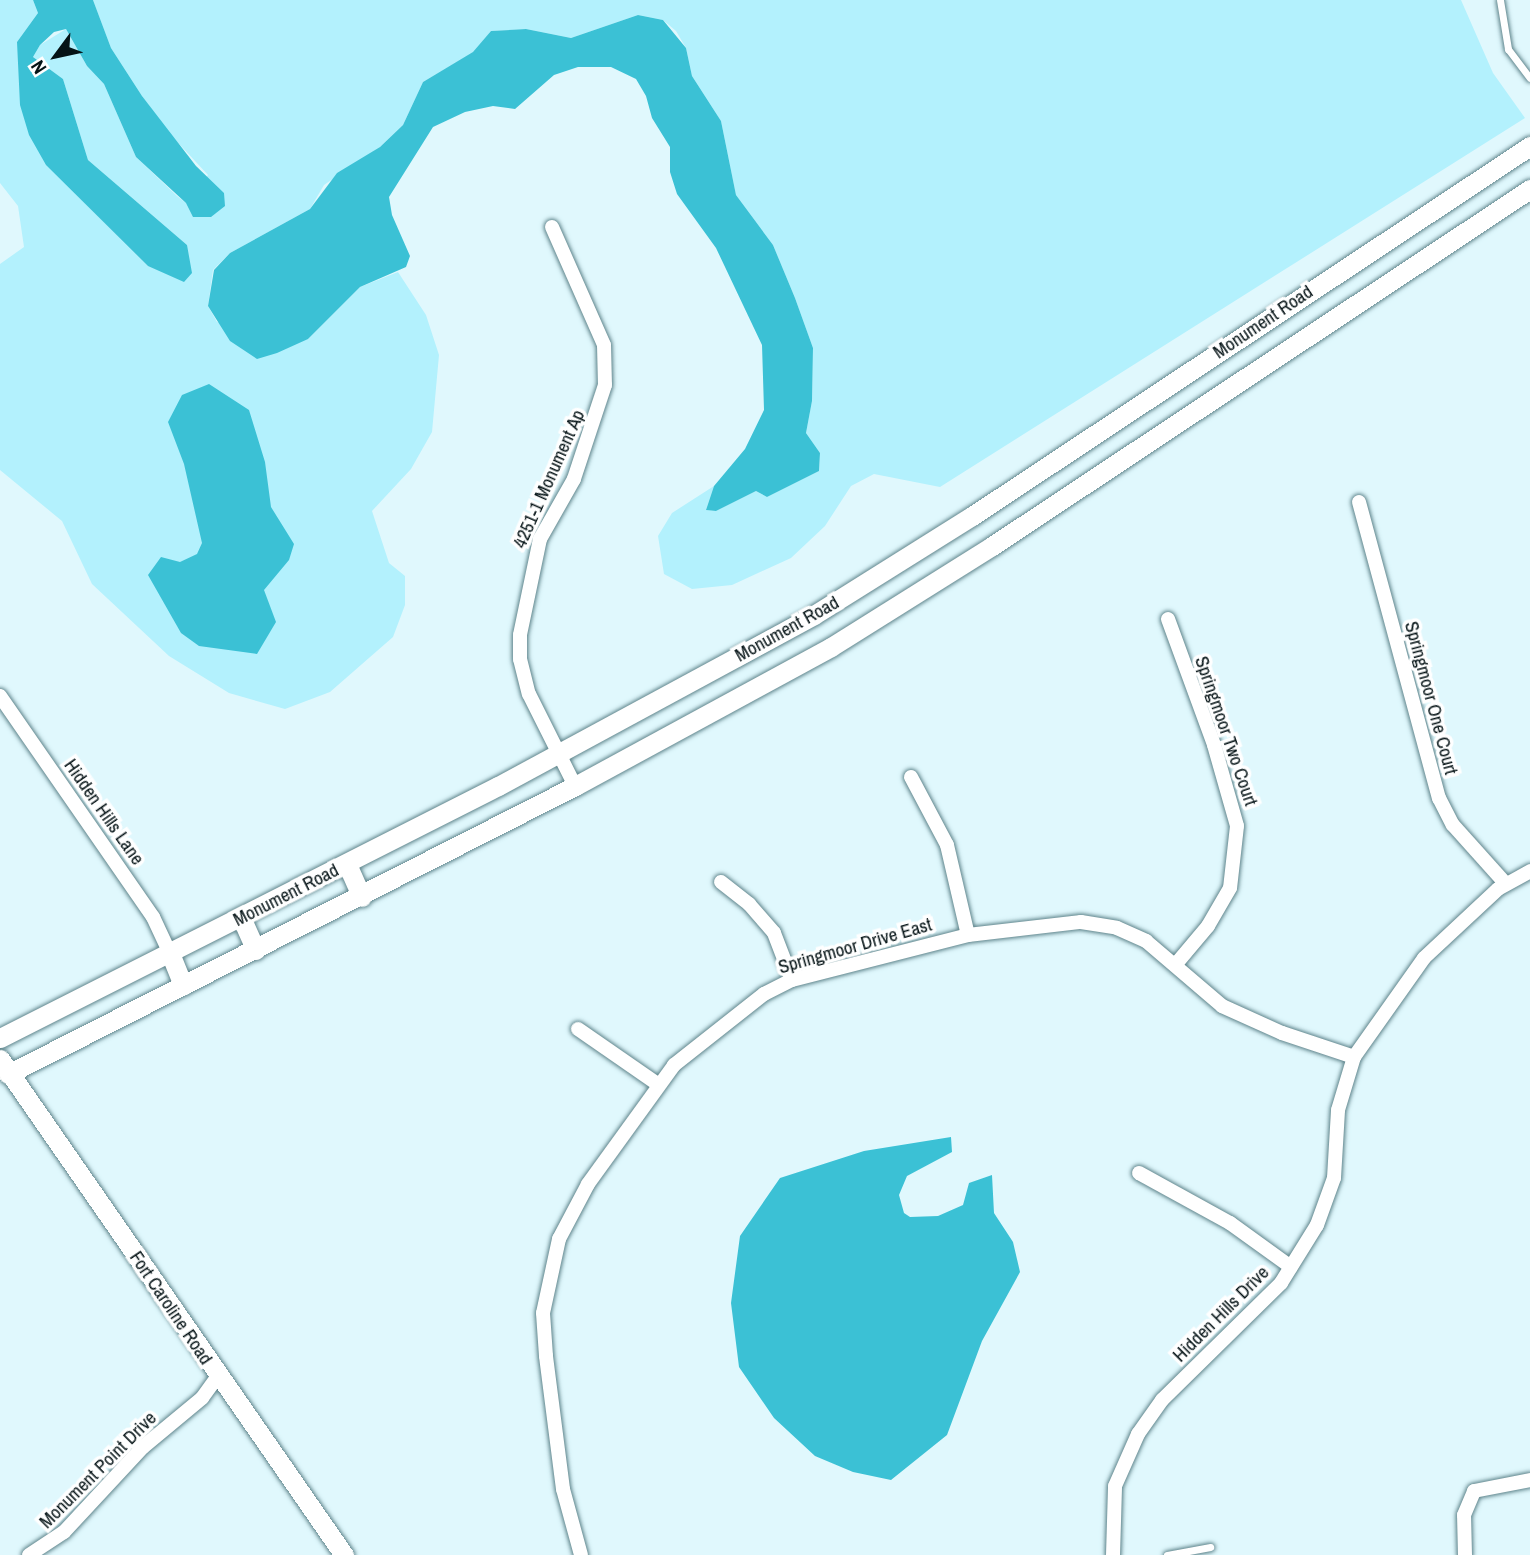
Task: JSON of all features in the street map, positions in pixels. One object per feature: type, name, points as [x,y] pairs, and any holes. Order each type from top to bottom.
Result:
[{"type":"street","name":"Monument Road","points":[[0,1038],[558,755],[814,615],[903,561],[1530,146]]},
{"type":"street","name":"Monument Road","points":[[4,1067],[183,985],[362,897],[575,786],[831,647],[922,591],[1530,189]]},
{"type":"street","name":"4251-1 Monument Ap","points":[[552,227],[597,327],[606,365],[595,423],[562,505],[540,539],[520,635],[525,683],[575,786]]},
{"type":"street","name":"Springmoor One Court","points":[[1359,502],[1439,798],[1453,825],[1506,884]]},
{"type":"street","name":"Springmoor Two Court","points":[[1168,619],[1214,745],[1237,826],[1230,888],[1208,926],[1177,964]]},
{"type":"street","name":"Hidden Hills Lane","points":[[0,696],[153,917],[170,953]]},
{"type":"street","points":[[911,777],[947,845],[968,935]]},
{"type":"street","points":[[347,864],[362,897]]},
{"type":"street","name":"Hidden Hills Drive","points":[[1113,1555],[1115,1486],[1138,1434],[1162,1400],[1267,1297],[1291,1267],[1330,1195],[1338,1111],[1354,1057],[1412,971],[1506,884],[1530,871]]},
{"type":"street","points":[[721,882],[749,904],[774,933],[792,979]]},
{"type":"street","points":[[241,917],[256,950]]},
{"type":"street","name":"Springmoor Drive East","points":[[581,1555],[563,1489],[543,1313],[559,1239],[570,1212],[674,1065],[720,1025],[792,979],[968,935],[1081,922],[1117,928],[1177,964],[1222,1006],[1282,1033],[1354,1057]]},
{"type":"street","points":[[170,953],[183,985]]},
{"type":"street","points":[[578,1029],[659,1085]]},
{"type":"street","name":"Fort Caroline Road","points":[[4,1067],[65,1149],[218,1376],[345,1555]]},
{"type":"street","points":[[1139,1173],[1230,1223],[1291,1267]]},
{"type":"street","name":"Monument Point Drive","points":[[29,1555],[64,1532],[143,1447],[202,1398],[218,1376]]},
{"type":"street","points":[[1465,1555],[1464,1515],[1474,1490],[1530,1480]]},
{"type":"lane","points":[[1500,0],[1508,49],[1530,78]]},
{"type":"lane","points":[[1167,1555],[1210,1547]]},
{"type":"shaded area","points":[[0,0],[33,0],[38,13],[17,42],[75,193],[148,266],[187,245],[88,160],[63,79],[33,57],[40,45],[66,29],[87,66],[104,84],[136,157],[186,203],[208,175],[169,133],[142,96],[111,48],[93,0],[1461,0],[1493,73],[1525,118],[940,487],[874,474],[851,486],[825,526],[791,558],[732,585],[692,589],[664,574],[658,536],[672,513],[714,486],[706,510],[716,511],[756,491],[767,497],[819,471],[820,453],[806,433],[812,401],[813,348],[795,298],[773,245],[736,195],[721,121],[692,76],[686,48],[676,31],[663,20],[638,15],[571,38],[526,29],[491,31],[474,52],[423,82],[403,125],[380,147],[324,185],[310,209],[230,253],[213,270],[208,306],[217,322],[308,339],[360,287],[398,272],[426,315],[439,355],[432,432],[411,469],[372,511],[389,563],[405,576],[405,605],[393,637],[330,692],[285,709],[229,693],[169,656],[92,584],[62,521],[0,470],[0,264],[24,247],[18,206],[0,183]]},
{"type":"water","points":[[33,0],[93,0],[111,48],[142,96],[196,166],[224,193],[225,206],[211,217],[193,217],[186,203],[136,157],[104,84],[87,66],[66,29],[54,32],[40,45],[33,57],[63,79],[88,160],[187,245],[192,273],[184,282],[148,266],[46,165],[29,135],[20,105],[17,42],[38,13]]},
{"type":"water","points":[[638,15],[663,20],[686,48],[692,76],[721,121],[736,195],[773,245],[795,298],[813,348],[812,401],[806,433],[820,453],[819,471],[767,497],[756,491],[716,511],[706,510],[714,486],[745,449],[764,410],[762,345],[716,248],[677,194],[670,172],[670,147],[652,118],[646,96],[636,79],[611,67],[578,67],[554,75],[515,109],[493,106],[465,112],[433,127],[389,197],[392,215],[410,256],[406,267],[360,287],[308,339],[277,353],[257,359],[230,341],[208,306],[214,270],[230,253],[310,209],[337,173],[380,147],[403,125],[423,82],[473,52],[491,31],[526,29],[571,38]]},
{"type":"water","points":[[209,384],[249,410],[265,462],[271,507],[294,544],[289,560],[264,590],[276,622],[257,654],[199,646],[181,633],[148,575],[161,557],[180,562],[197,554],[202,543],[184,464],[168,422],[182,395]]},
{"type":"water","points":[[951,1137],[952,1152],[907,1176],[899,1195],[904,1213],[910,1217],[938,1216],[963,1205],[969,1183],[992,1175],[994,1213],[1013,1242],[1020,1272],[982,1341],[947,1435],[891,1480],[853,1472],[815,1456],[774,1418],[739,1367],[731,1303],[740,1236],[780,1178],[864,1151]]}]
